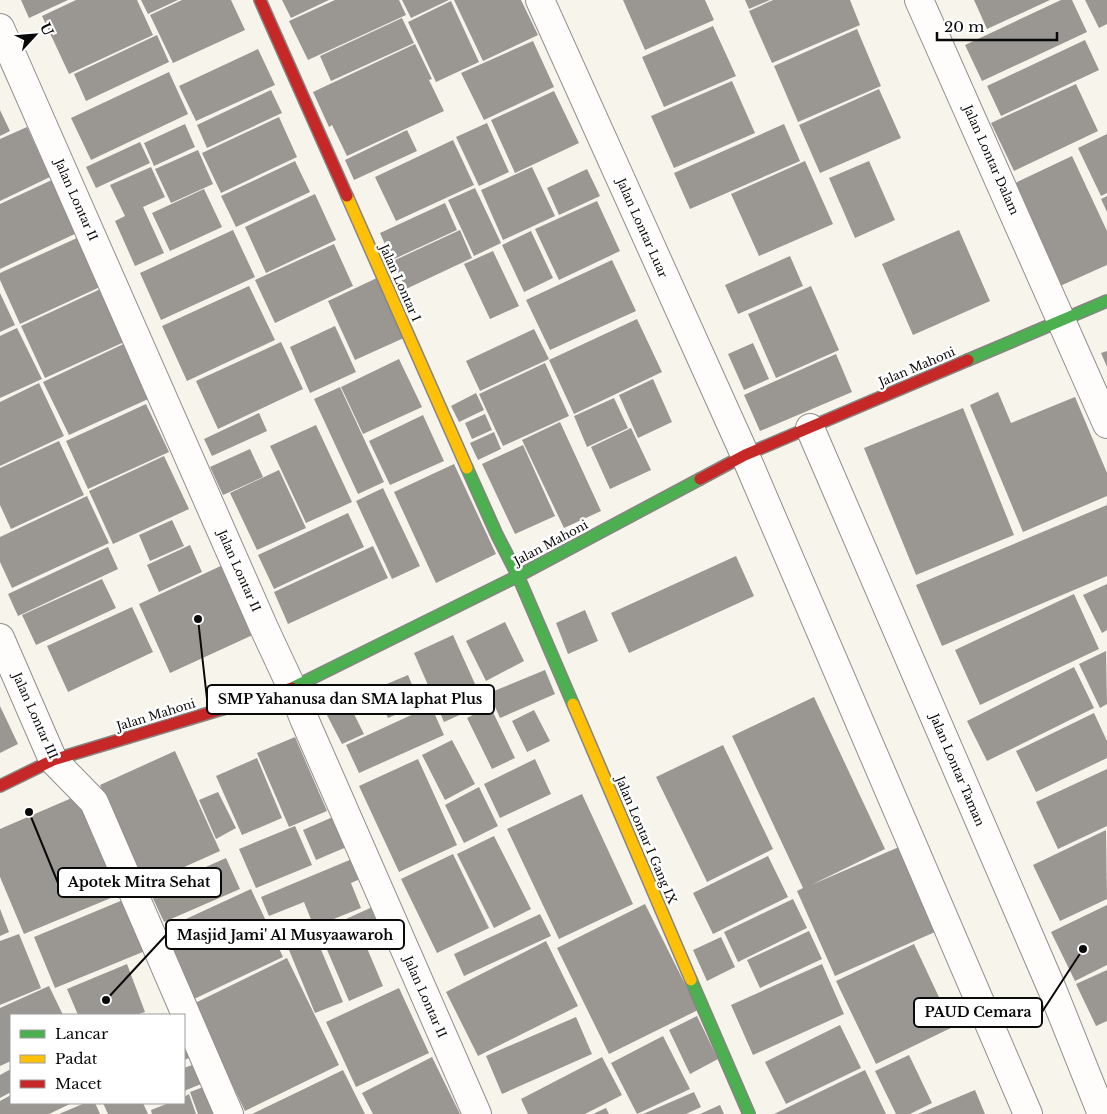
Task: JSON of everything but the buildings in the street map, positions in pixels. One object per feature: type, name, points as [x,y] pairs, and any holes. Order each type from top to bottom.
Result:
[{"type":"street","name":"Jalan Lontar I","points":[[260,0],[489,517],[518,576]]},
{"type":"street","name":"Jalan Lontar Luar","points":[[540,0],[745,456]]},
{"type":"street","name":"Jalan Lontar Dalam","points":[[919,0],[1107,424]]},
{"type":"street","name":"Jalan Lontar II","points":[[0,28],[292,688],[477,1114]]},
{"type":"street","name":"Jalan Mahoni","points":[[0,786],[53,760],[292,688],[518,576],[745,456],[1107,301]]},
{"type":"street","name":"Jalan Lontar Taman","points":[[810,428],[1052,989],[1102,1114]]},
{"type":"street","points":[[745,456],[1028,1114]]},
{"type":"street","name":"Jalan Lontar I Gang IX","points":[[518,576],[749,1114]]},
{"type":"street","name":"Jalan Lontar III","points":[[0,638],[53,760],[94,802],[229,1114]]},
{"type":"traffic: fast","points":[[968,360],[1107,301]]},
{"type":"traffic: fast","points":[[467,468],[518,576],[573,704]]},
{"type":"traffic: fast","points":[[292,688],[518,576],[700,479]]},
{"type":"traffic: fast","points":[[691,980],[749,1114]]},
{"type":"traffic: slow","points":[[347,196],[467,468]]},
{"type":"traffic: slow","points":[[573,704],[691,980]]},
{"type":"traffic: jam","points":[[260,0],[347,196]]},
{"type":"traffic: jam","points":[[700,479],[745,455],[968,360]]},
{"type":"traffic: jam","points":[[0,786],[53,760],[292,688]]},
{"type":"place","name":"SMP Yahanusa dan SMA laphat Plus","points":[[198,619]]},
{"type":"place","name":"Apotek Mitra Sehat","points":[[29,812]]},
{"type":"place","name":"PAUD Cemara","points":[[1083,949]]},
{"type":"place","name":"Masjid Jami' Al Musyaawaroh","points":[[106,1000]]}]
